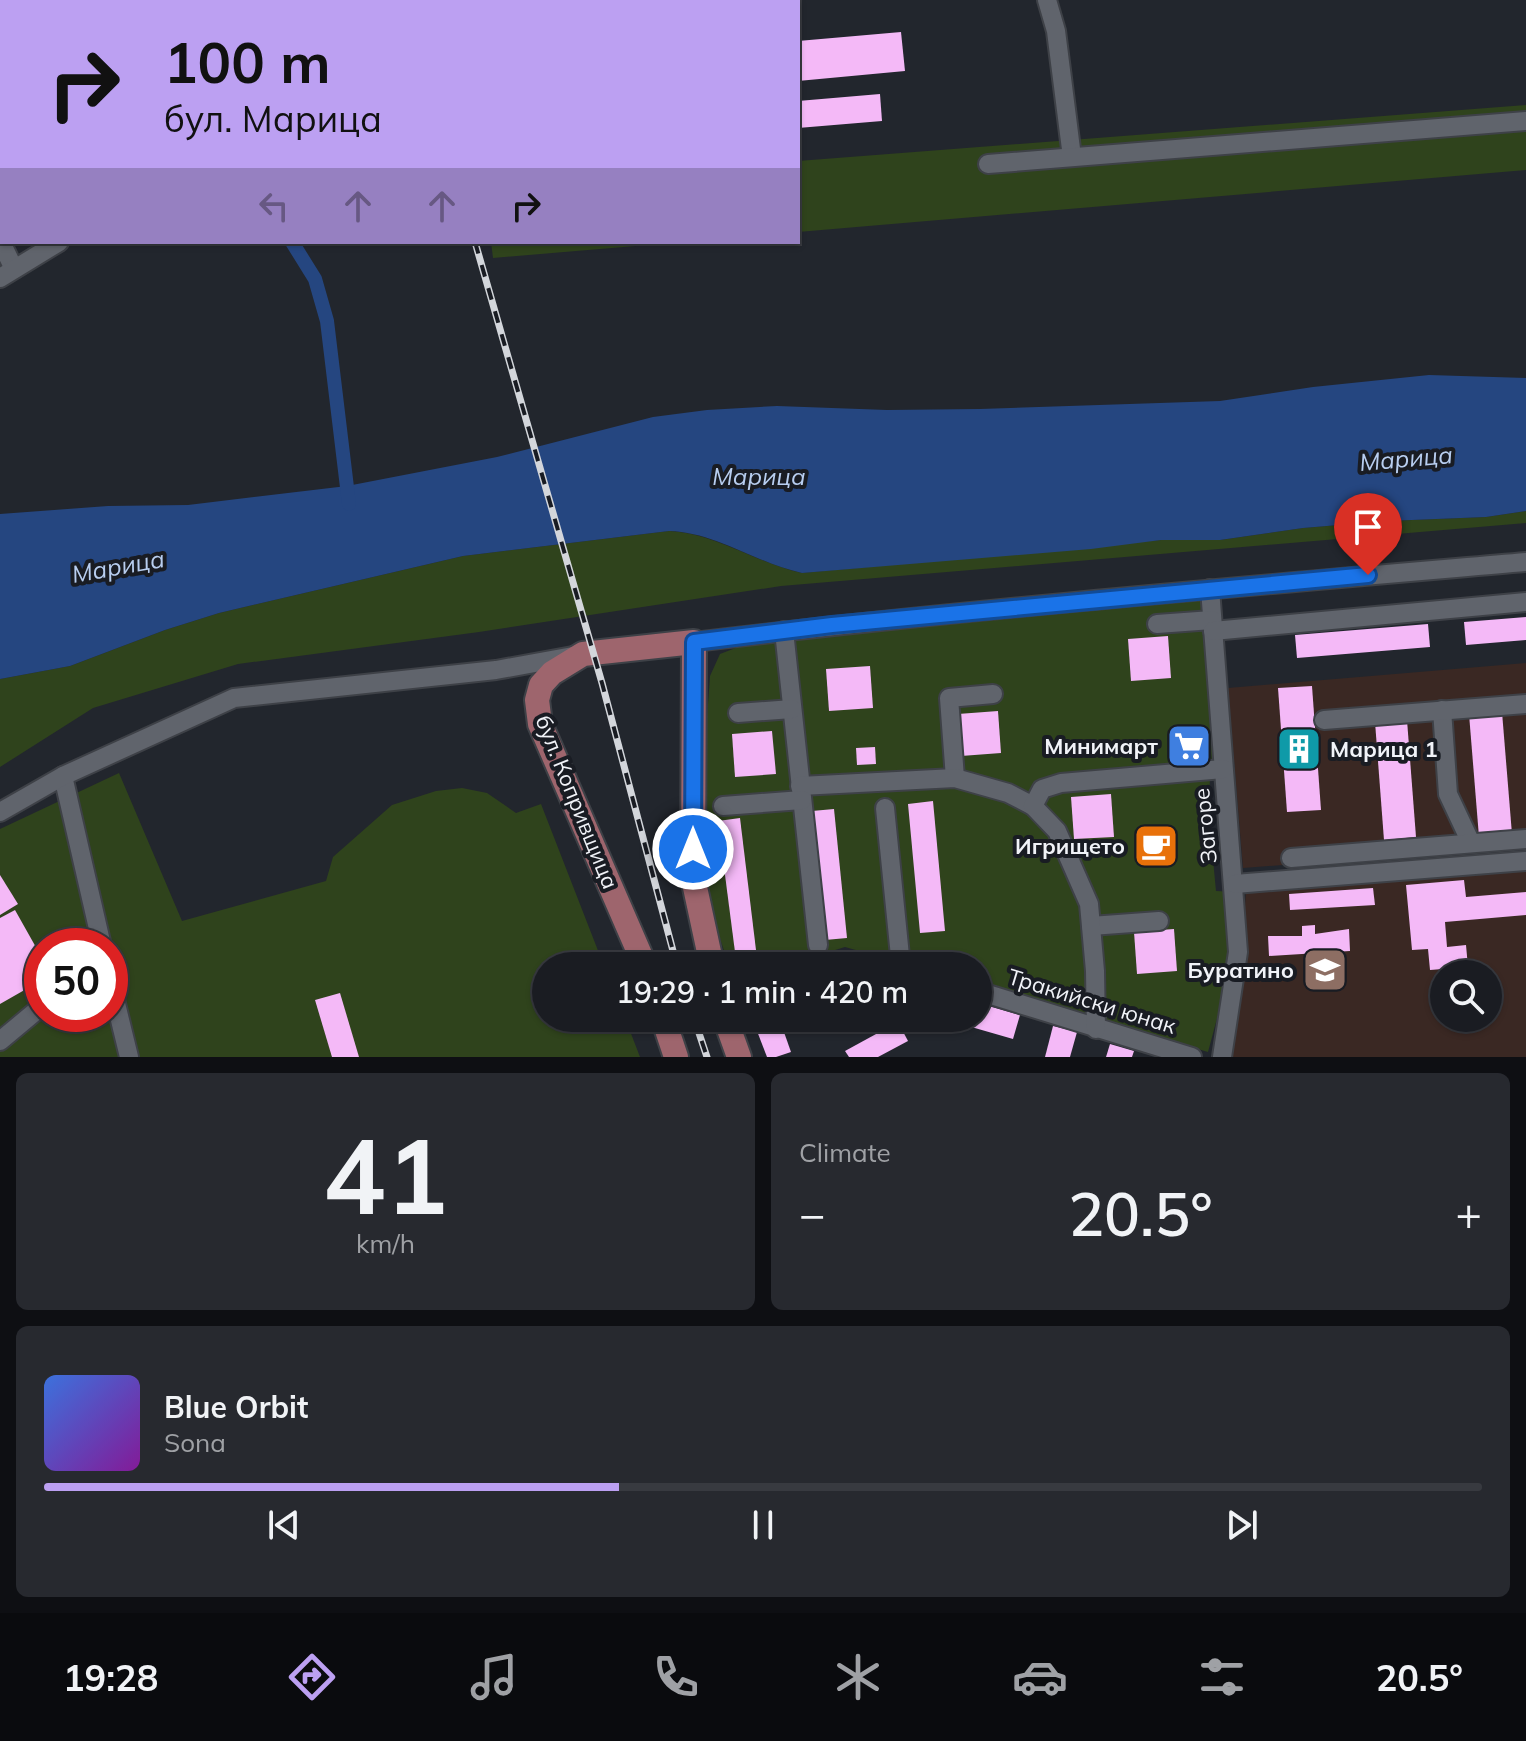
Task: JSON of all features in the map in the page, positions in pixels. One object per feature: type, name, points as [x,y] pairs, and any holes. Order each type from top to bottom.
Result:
[{"type":"main road","points":[[583,654],[694,642],[693,878],[709,952]]},
{"type":"main road","name":"бул. Копривщица","points":[[583,654],[552,673],[541,685],[537,700],[540,724],[639,952]]},
{"type":"main road","points":[[668,1032],[676,1057]]},
{"type":"main road","points":[[730,1032],[739,1057]]},
{"type":"street","points":[[1047,0],[1056,31],[1072,157]]},
{"type":"street","points":[[988,164],[1526,121]]},
{"type":"street","points":[[2,244],[7,274],[56,244]]},
{"type":"street","points":[[694,642],[1210,589],[1526,562]]},
{"type":"street","name":"Загоре","points":[[1210,589],[1238,952],[1222,1057]]},
{"type":"street","points":[[1157,624],[1213,625],[1526,602]]},
{"type":"street","points":[[784,631],[818,945]]},
{"type":"street","points":[[0,812],[63,776],[234,698],[496,670],[583,654]]},
{"type":"street","points":[[955,778],[949,698],[993,694]]},
{"type":"street","points":[[1324,720],[1526,704]]},
{"type":"street","points":[[738,713],[792,709]]},
{"type":"street","points":[[1442,710],[1448,794],[1471,843]]},
{"type":"street","points":[[1033,806],[1042,789],[1061,783],[1223,769]]},
{"type":"street","points":[[63,776],[98,928]]},
{"type":"street","points":[[723,806],[801,793],[955,778],[1008,793],[1033,806],[1057,831],[1089,904],[1096,1029]]},
{"type":"street","points":[[885,808],[900,952]]},
{"type":"street","points":[[1291,858],[1526,839]]},
{"type":"street","points":[[1334,854],[1337,876]]},
{"type":"street","points":[[1235,884],[1526,861]]},
{"type":"street","points":[[1091,926],[1159,921]]},
{"type":"street","name":"Тракийски юнак","points":[[992,996],[1192,1057]]},
{"type":"street","points":[[0,1041],[24,1021]]},
{"type":"street","points":[[123,1032],[129,1057]]},
{"type":"shaded area","points":[[1526,663],[1526,846],[1243,868],[1228,688]]},
{"type":"shaded area","name":"Буратино","points":[[1526,867],[1526,1057],[1225,1057],[1240,986],[1246,891]]},
{"type":"green space","points":[[1526,105],[1526,170],[800,232],[800,161]]},
{"type":"green space","points":[[491,244],[659,244],[493,258]]},
{"type":"green space","points":[[1526,511],[1526,523],[781,586],[479,632],[238,664],[93,708],[0,767],[0,679],[70,666],[219,613],[463,556],[669,531],[703,537],[802,573],[1161,540],[1220,540],[1303,528],[1486,517]]},
{"type":"green space","points":[[1203,600],[1213,739],[1208,807],[1216,891],[1235,892],[1234,955],[1208,1052],[992,989],[992,952],[863,952],[845,947],[829,952],[725,952],[704,863],[701,829],[703,771],[710,676],[720,654],[746,644]]},
{"type":"green space","points":[[119,773],[182,921],[326,881],[333,857],[392,805],[436,791],[462,788],[487,793],[516,813],[541,804],[599,952],[532,952],[532,1032],[630,1032],[640,1057],[0,1057],[0,829]]},
{"type":"water","name":"Марица","points":[[1429,375],[1526,378],[1526,511],[1486,517],[1303,528],[1220,540],[1161,540],[1091,549],[802,573],[719,542],[669,531],[463,556],[219,613],[70,666],[0,679],[0,514],[108,506],[188,505],[347,486],[497,457],[653,417],[707,410],[777,406],[980,409],[1220,401],[1313,387]]},
{"type":"building","points":[[901,32],[905,71],[800,81],[800,41]]},
{"type":"building","points":[[880,94],[882,121],[800,128],[800,101]]},
{"type":"building","points":[[1526,617],[1526,640],[1466,645],[1464,622]]},
{"type":"building","points":[[1428,624],[1430,647],[1297,658],[1295,635]]},
{"type":"building","points":[[1168,636],[1171,678],[1131,681],[1128,639]]},
{"type":"building","points":[[870,666],[873,708],[829,711],[826,669]]},
{"type":"building","name":"Марица 1","points":[[1312,686],[1321,810],[1287,812],[1278,688]]},
{"type":"building","points":[[998,711],[1001,753],[961,756],[958,714]]},
{"type":"building","points":[[1502,712],[1512,834],[1479,837],[1469,714]]},
{"type":"building","points":[[1407,720],[1416,837],[1384,840],[1375,722]]},
{"type":"building","points":[[1193,725],[1200,766],[1177,770],[1170,729]]},
{"type":"building","points":[[772,731],[776,774],[735,777],[732,734]]},
{"type":"building","points":[[875,747],[876,764],[857,765],[856,748]]},
{"type":"building","points":[[1111,794],[1114,837],[1074,839],[1071,797]]},
{"type":"building","points":[[933,801],[945,931],[920,933],[908,804]]},
{"type":"building","points":[[834,809],[847,938],[825,940],[812,811]]},
{"type":"building","points":[[740,818],[756,950],[735,952],[718,821]]},
{"type":"building","points":[[0,875],[18,904],[0,915]]},
{"type":"building","points":[[1464,880],[1466,897],[1526,892],[1526,915],[1445,922],[1447,947],[1466,945],[1467,960],[1430,960],[1430,970],[1428,949],[1412,950],[1406,885]]},
{"type":"building","points":[[1373,888],[1375,905],[1290,910],[1289,894]]},
{"type":"building","points":[[15,910],[25,928],[24,990],[0,1004],[0,918]]},
{"type":"building","points":[[1315,925],[1315,934],[1349,929],[1350,951],[1269,956],[1268,936],[1302,936],[1302,926]]},
{"type":"building","points":[[1174,929],[1177,971],[1137,974],[1134,932]]},
{"type":"building","points":[[340,993],[359,1057],[332,1057],[315,1000]]},
{"type":"building","points":[[992,1007],[1020,1015],[1013,1039],[989,1032],[992,1032]]},
{"type":"building","points":[[1053,1026],[1077,1032],[1070,1057],[1045,1057]]},
{"type":"building","points":[[757,1032],[784,1032],[791,1052],[767,1057]]},
{"type":"building","points":[[880,1032],[903,1032],[908,1041],[878,1057],[849,1057],[845,1051]]},
{"type":"building","points":[[1110,1044],[1134,1051],[1132,1057],[1106,1057]]},
{"type":"waterway","points":[[293,244],[315,279],[327,321],[349,504]]},
{"type":"railway","points":[[476,244],[602,683],[673,952]]},
{"type":"railway","points":[[699,1032],[707,1057]]},
{"type":"place","name":"Минимарт","points":[[1189,746]]},
{"type":"place","name":"Марица 1","points":[[1299,749]]},
{"type":"place","name":"Игрището","points":[[1156,846]]},
{"type":"place","name":"Буратино","points":[[1325,970]]},
{"type":"route","points":[[693,849],[694,642],[832,625],[1368,575]]}]
